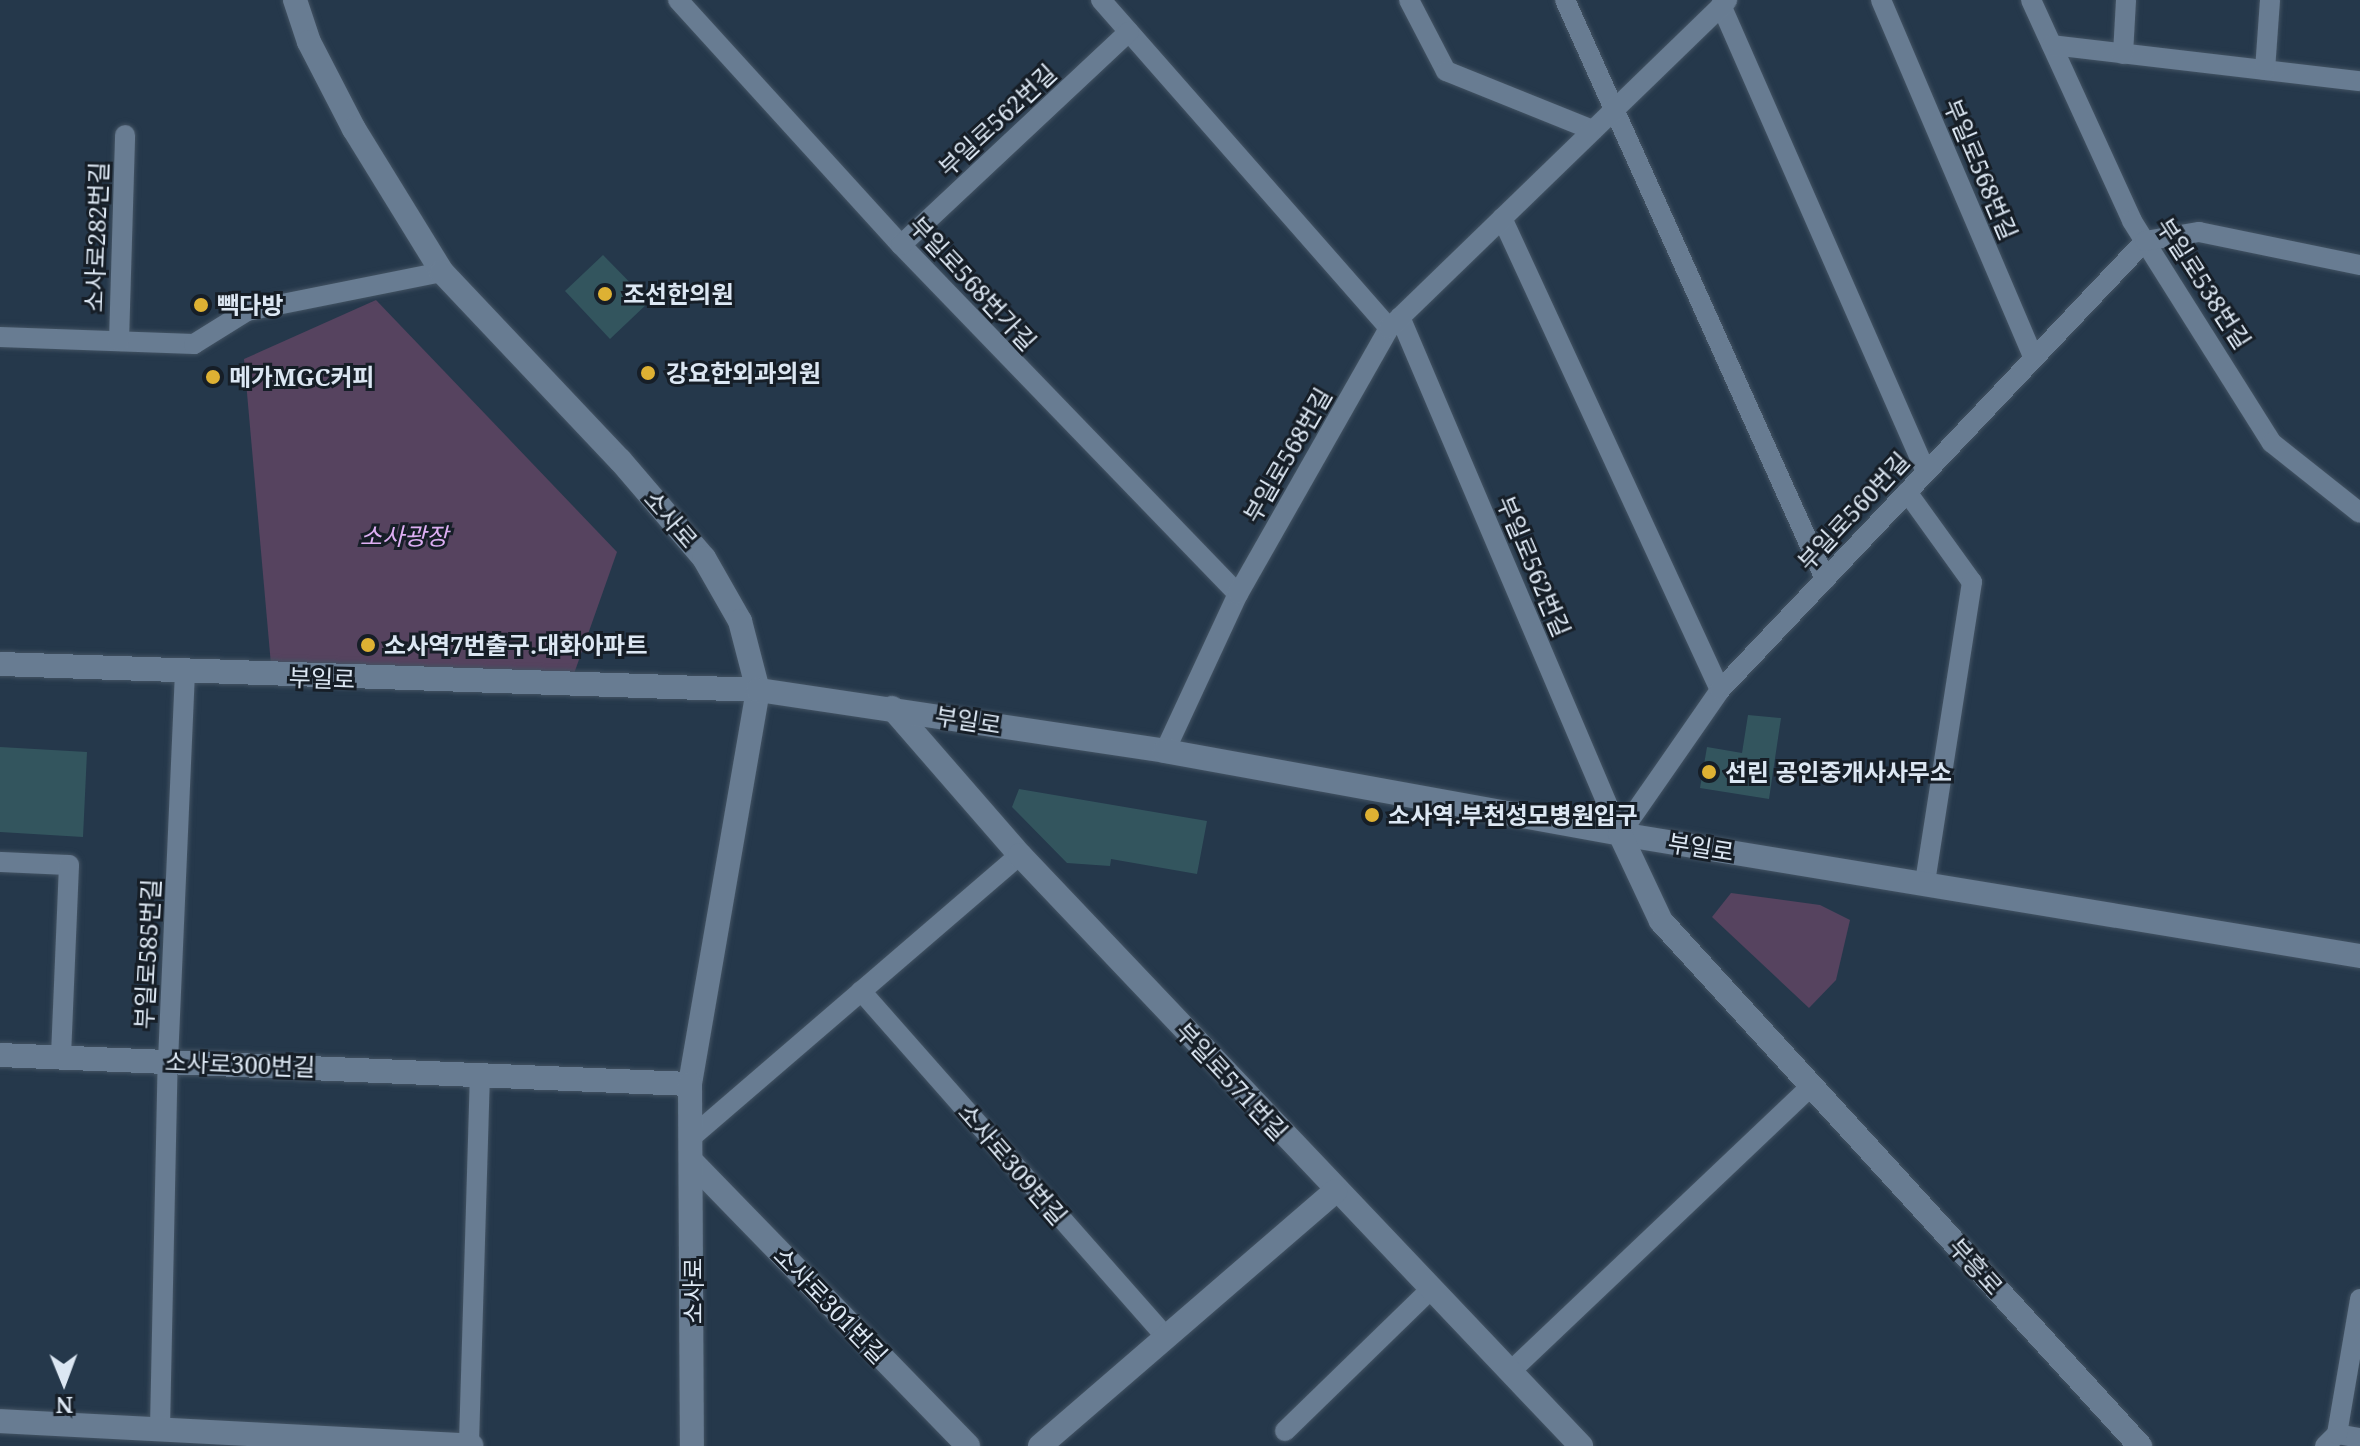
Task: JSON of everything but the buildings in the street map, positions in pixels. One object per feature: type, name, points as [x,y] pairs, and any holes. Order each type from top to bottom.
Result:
[{"type":"street","name":"소사로","points":[[295,0],[309,42],[354,129],[442,272],[620,460],[704,558],[740,621],[758,690],[690,1084],[694,1164],[692,1446]]},
{"type":"street","name":"부일로","points":[[0,664],[185,674],[758,690],[1165,751],[1620,834],[2360,956]]},
{"type":"street","name":"부일로571번길","points":[[892,708],[1020,855],[1335,1191],[1513,1369],[1581,1446]]},
{"type":"street","name":"부흥로","points":[[1620,834],[1661,921],[2140,1446]]},
{"type":"street","name":"소사로300번길","points":[[0,1055],[690,1084]]},
{"type":"street","name":"소사로301번길","points":[[694,1164],[968,1446]]},
{"type":"street","points":[[1040,1446],[1335,1191]]},
{"type":"street","points":[[0,1421],[470,1445]]},
{"type":"lane","name":"부일로568번가길","points":[[678,0],[901,245],[1238,594]]},
{"type":"lane","name":"부일로562번길","points":[[1101,0],[1395,323],[1620,834]]},
{"type":"lane","points":[[1409,0],[1446,71],[1593,130]]},
{"type":"lane","points":[[1565,0],[1825,579]]},
{"type":"lane","name":"부일로568번길","points":[[1881,0],[2034,358]]},
{"type":"lane","name":"부일로538번길","points":[[2031,0],[2145,241],[2272,443],[2360,513]]},
{"type":"lane","points":[[2123,54],[2126,0]]},
{"type":"lane","points":[[2265,70],[2270,0]]},
{"type":"lane","name":"부일로568번길","points":[[1165,751],[1238,594],[1395,323],[1724,2],[1926,472]]},
{"type":"lane","name":"부일로562번길","points":[[901,245],[1129,32]]},
{"type":"lane","points":[[2052,45],[2360,81]]},
{"type":"lane","name":"소사로282번길","points":[[119,341],[125,135]]},
{"type":"lane","points":[[1502,218],[1720,690]]},
{"type":"lane","points":[[2145,241],[2199,232],[2360,265]]},
{"type":"lane","name":"부일로560번길","points":[[1620,834],[1720,690],[2145,241]]},
{"type":"lane","name":"소사로282번길","points":[[0,337],[194,344],[247,311],[442,272]]},
{"type":"lane","points":[[1907,492],[1972,582],[1925,882]]},
{"type":"lane","name":"부일로585번길","points":[[160,1428],[168,1061],[185,674]]},
{"type":"lane","points":[[693,1136],[1020,855]]},
{"type":"lane","points":[[0,862],[69,865],[61,1057]]},
{"type":"lane","name":"소사로309번길","points":[[861,991],[1166,1337]]},
{"type":"lane","points":[[470,1445],[480,1074]]},
{"type":"lane","points":[[1513,1369],[1811,1086]]},
{"type":"lane","points":[[1285,1431],[1432,1288]]},
{"type":"lane","points":[[2360,1299],[2331,1440],[2360,1438]]},
{"type":"green space","name":"소사광장","points":[[376,300],[617,552],[570,685],[272,676],[244,359]]},
{"type":"green space","points":[[1731,893],[1820,905],[1850,920],[1836,980],[1809,1008],[1712,917]]},
{"type":"place","name":"조선한의원","points":[[605,294]]},
{"type":"place","name":"빽다방","points":[[201,305]]},
{"type":"place","name":"강요한외과의원","points":[[648,373]]},
{"type":"place","name":"메가MGC커피","points":[[213,377]]},
{"type":"place","name":"소사역7번출구.대화아파트","points":[[368,645]]},
{"type":"place","name":"선린 공인중개사사무소","points":[[1709,772]]},
{"type":"place","name":"소사역.부천성모병원입구","points":[[1372,815]]}]
